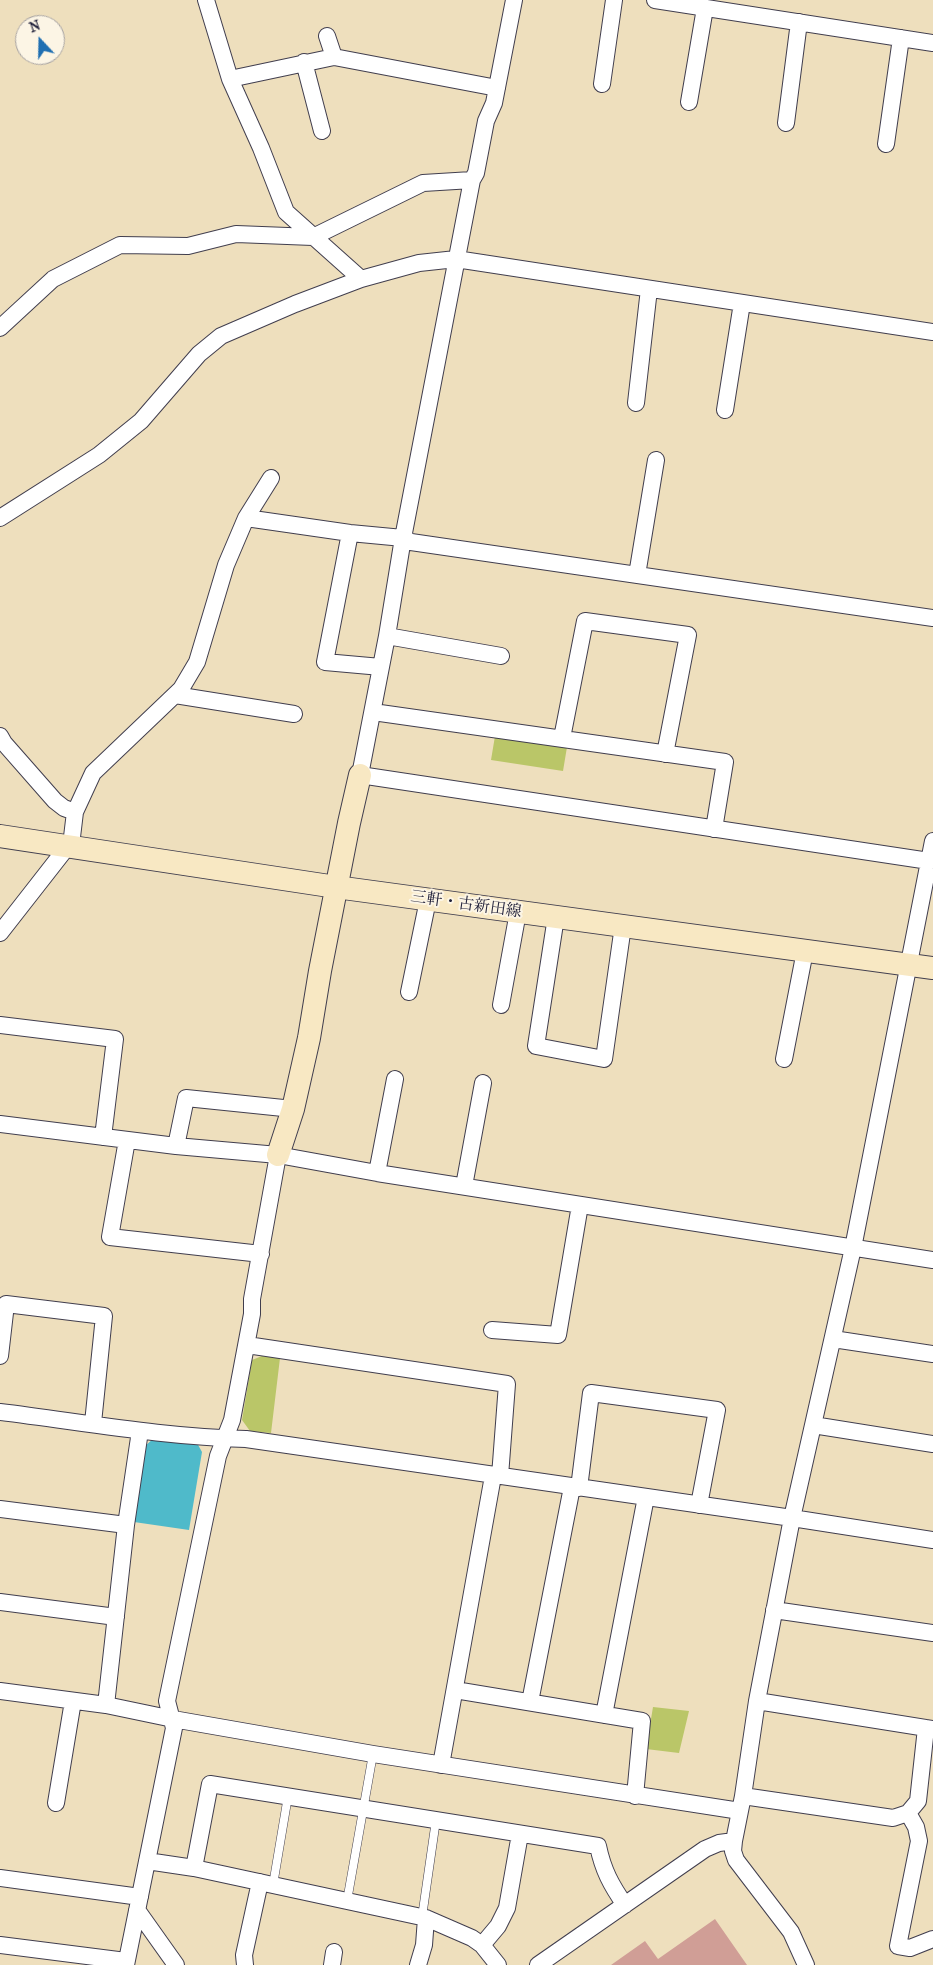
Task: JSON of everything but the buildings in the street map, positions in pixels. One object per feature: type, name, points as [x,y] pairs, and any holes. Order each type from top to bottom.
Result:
[{"type":"street","points":[[206,0],[230,79],[261,148],[286,212],[361,279]]},
{"type":"street","points":[[0,1945],[126,1963],[174,1728],[167,1701],[218,1456],[232,1420],[247,1345],[252,1314],[252,1299],[278,1155],[293,1109],[309,1038],[336,888],[388,636],[403,538],[456,259],[486,121],[494,103],[514,0]]},
{"type":"street","points":[[602,84],[614,0]]},
{"type":"street","points":[[655,0],[933,43]]},
{"type":"street","points":[[689,102],[704,8]]},
{"type":"street","points":[[786,122],[799,22]]},
{"type":"street","points":[[327,36],[334,57]]},
{"type":"street","points":[[886,144],[901,38]]},
{"type":"street","points":[[230,79],[334,57],[497,88]]},
{"type":"street","points":[[304,62],[322,131]]},
{"type":"street","points":[[0,328],[53,279],[120,245],[188,246],[236,234],[313,236],[423,183],[472,180]]},
{"type":"street","points":[[0,518],[99,455],[141,421],[199,354],[221,336],[295,304],[361,279],[419,263],[456,259],[933,332]]},
{"type":"street","points":[[636,402],[648,289]]},
{"type":"street","points":[[725,410],[742,303]]},
{"type":"street","points":[[637,575],[656,460]]},
{"type":"street","points":[[0,933],[68,846],[72,837],[75,812],[93,773],[182,689],[197,662],[226,565],[246,518],[271,478]]},
{"type":"street","points":[[246,518],[350,533],[403,538],[411,542],[933,618]]},
{"type":"street","points":[[350,533],[325,662],[381,667]]},
{"type":"street","points":[[562,738],[585,621],[688,635],[665,754]]},
{"type":"street","points":[[388,636],[501,656]]},
{"type":"street","points":[[175,695],[294,714]]},
{"type":"street","points":[[373,712],[725,762],[714,829]]},
{"type":"street","points":[[0,736],[55,801],[64,808],[75,812]]},
{"type":"street","points":[[360,775],[929,861]]},
{"type":"street","name":"三軒・古新田線","points":[[0,836],[336,888],[933,968]]},
{"type":"street","points":[[806,1965],[791,1932],[736,1860],[733,1851],[734,1841],[757,1701],[792,1518],[853,1248],[933,841]]},
{"type":"street","points":[[409,992],[428,900]]},
{"type":"street","points":[[501,1005],[518,912]]},
{"type":"street","points":[[556,917],[536,1046],[604,1059],[623,926]]},
{"type":"street","points":[[784,1059],[805,951]]},
{"type":"street","points":[[0,1025],[115,1039],[103,1137]]},
{"type":"street","points":[[377,1173],[395,1079]]},
{"type":"street","points":[[464,1186],[483,1083]]},
{"type":"street","points":[[176,1146],[186,1098],[293,1109]]},
{"type":"street","points":[[0,1124],[176,1146],[278,1155],[377,1173],[933,1260]]},
{"type":"street","points":[[127,1140],[110,1237],[261,1254]]},
{"type":"street","points":[[492,1330],[558,1335],[580,1205]]},
{"type":"street","points":[[0,1356],[6,1304],[104,1316],[93,1424]]},
{"type":"street","points":[[832,1339],[933,1354]]},
{"type":"street","points":[[247,1345],[507,1384],[496,1476],[441,1765]]},
{"type":"street","points":[[530,1702],[576,1487],[592,1393],[717,1410],[699,1505]]},
{"type":"street","points":[[0,1412],[140,1431],[225,1439],[246,1439],[933,1540]]},
{"type":"street","points":[[813,1425],[933,1444]]},
{"type":"street","points":[[106,1704],[126,1525],[140,1431]]},
{"type":"street","points":[[604,1715],[646,1497]]},
{"type":"street","points":[[0,1509],[126,1525]]},
{"type":"street","points":[[0,1602],[116,1617]]},
{"type":"street","points":[[774,1610],[933,1633]]},
{"type":"street","points":[[455,1690],[642,1721],[635,1796]]},
{"type":"street","points":[[0,1692],[106,1704],[173,1719],[373,1754],[635,1796],[741,1803],[893,1818],[908,1813],[918,1801],[929,1729],[757,1701]]},
{"type":"street","points":[[56,1803],[73,1700]]},
{"type":"street","points":[[194,1868],[210,1784],[598,1846],[602,1866],[610,1883],[625,1905]]},
{"type":"street","points":[[908,1813],[916,1827],[919,1841],[898,1946],[910,1948],[933,1939]]},
{"type":"street","points":[[482,1945],[498,1926],[507,1908],[520,1834]]},
{"type":"street","points":[[538,1965],[705,1849],[719,1843],[734,1841]]},
{"type":"street","points":[[147,1861],[194,1868],[424,1917],[449,1926],[482,1945],[498,1965]]},
{"type":"street","points":[[0,1878],[138,1903],[176,1965]]},
{"type":"street","points":[[245,1965],[244,1955],[266,1884]]},
{"type":"street","points":[[418,1965],[424,1945],[424,1917]]},
{"type":"lane","points":[[347,1901],[373,1754]]},
{"type":"lane","points":[[266,1884],[288,1796]]},
{"type":"lane","points":[[424,1917],[436,1820]]},
{"type":"green space","points":[[495,736],[567,747],[563,771],[491,760]]},
{"type":"green space","points":[[262,1356],[280,1358],[271,1433],[250,1431],[242,1420],[252,1360]]},
{"type":"green space","points":[[653,1707],[689,1711],[679,1753],[646,1749]]},
{"type":"water","points":[[153,1439],[197,1443],[202,1452],[189,1530],[134,1522],[145,1446]]}]
